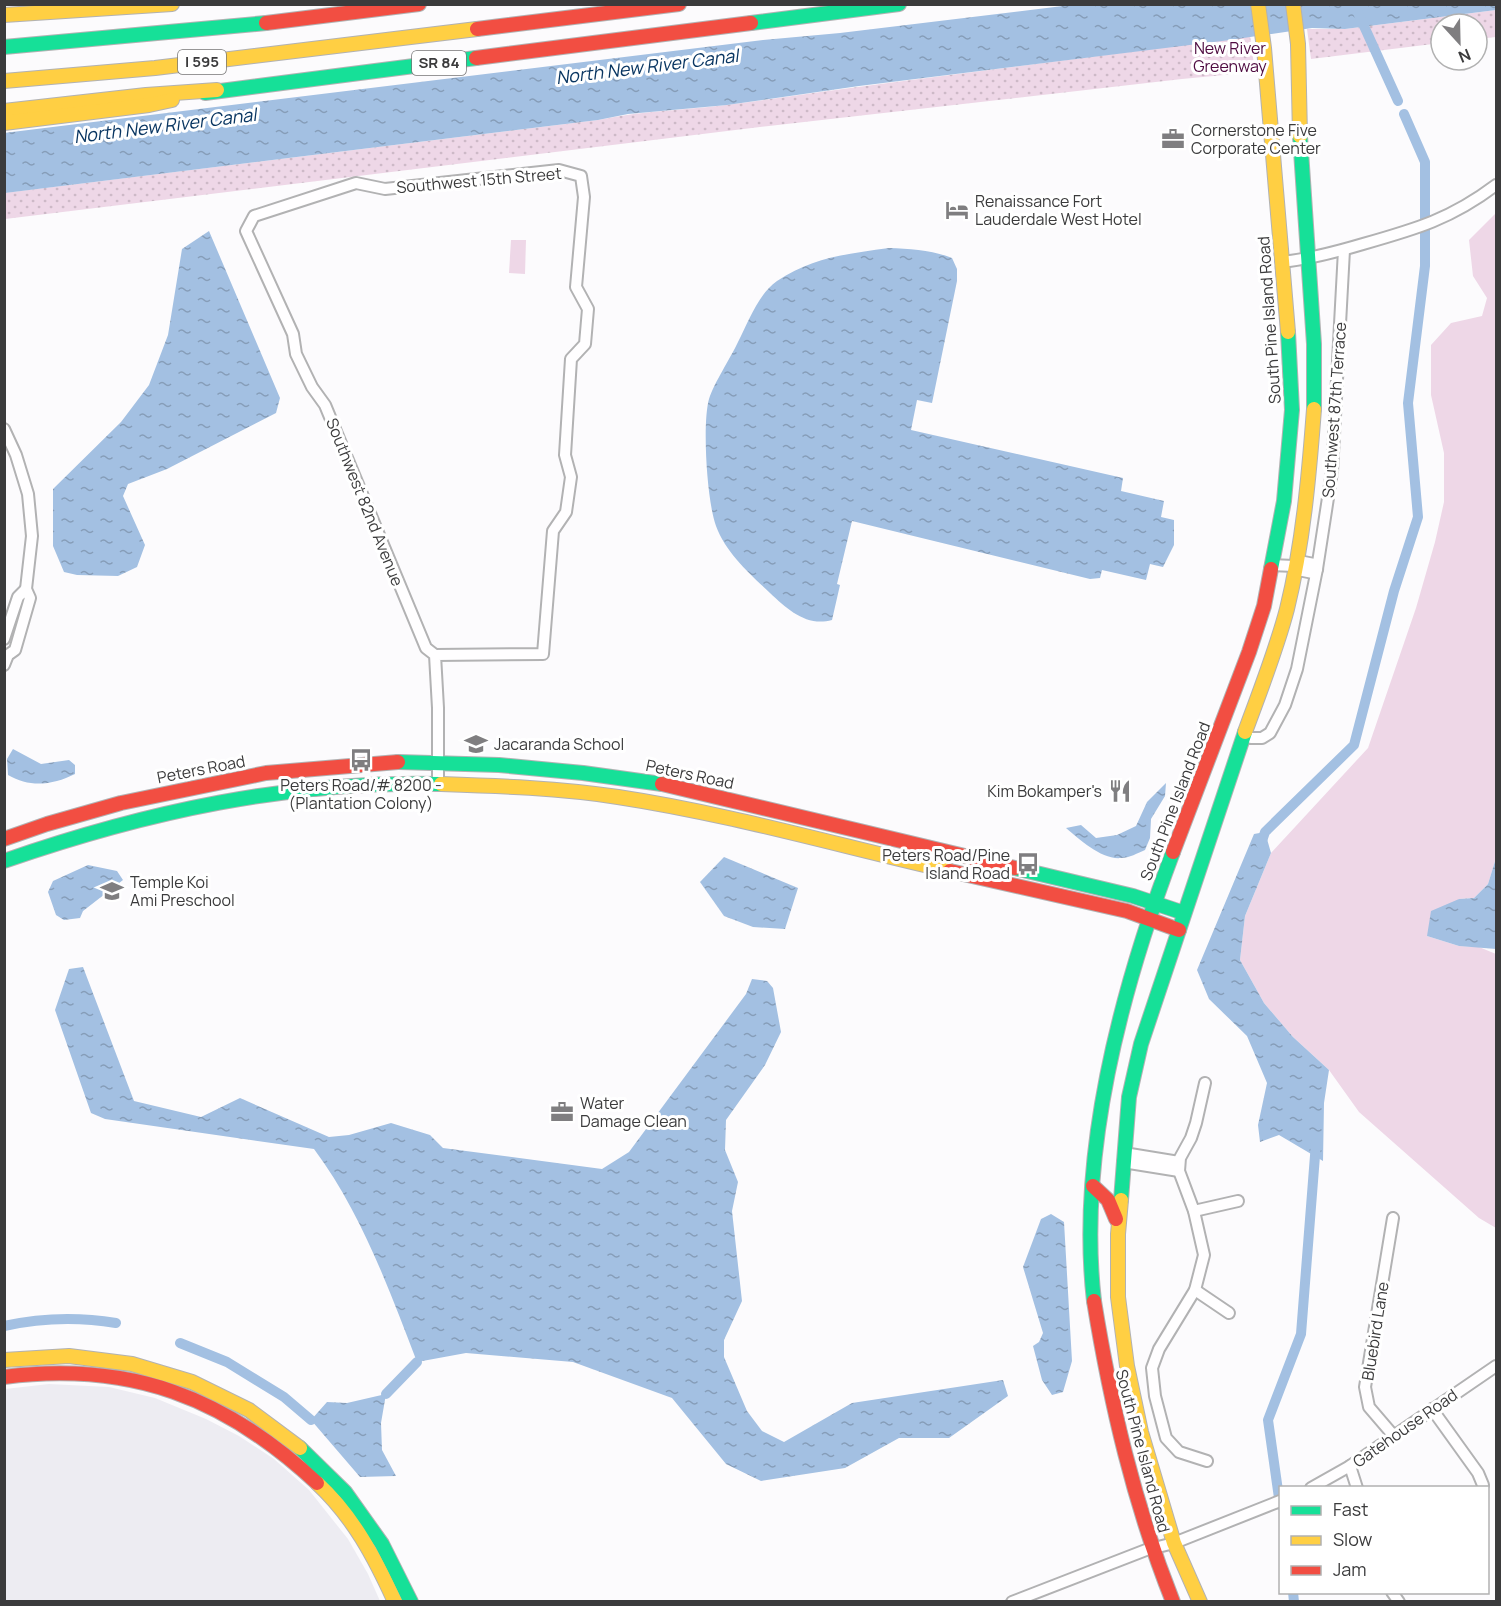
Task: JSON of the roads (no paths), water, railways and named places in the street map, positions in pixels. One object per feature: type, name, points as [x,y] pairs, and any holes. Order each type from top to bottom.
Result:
[{"type":"main road","points":[[4,15],[172,4]]},
{"type":"main road","points":[[4,47],[202,30],[419,4]]},
{"type":"main road","name":"I 595","points":[[8,82],[353,45],[679,4]]},
{"type":"main road","name":"SR 84","points":[[4,123],[149,105],[217,90],[899,4]]},
{"type":"main road","name":"South Pine Island Road","points":[[1200,1602],[1163,1546],[1120,1439],[1104,1364],[1094,1298],[1091,1223],[1102,1095],[1138,952],[1264,606],[1284,501],[1292,410],[1289,342],[1264,48],[1258,4]]},
{"type":"main road","name":"South Pine Island Road","points":[[1173,1602],[1127,1366],[1118,1297],[1118,1234],[1129,1097],[1141,1044],[1244,735],[1270,666],[1287,608],[1307,503],[1314,409],[1314,344],[1300,144],[1298,44],[1293,4]]},
{"type":"main road","points":[[4,111],[146,95],[217,90]]},
{"type":"main road","name":"Peters Road","points":[[4,839],[46,824],[121,803],[266,773],[393,763],[438,762],[583,772],[676,786],[1133,896],[1184,913]]},
{"type":"main road","points":[[5,859],[52,843],[179,809],[269,793],[438,782],[584,792],[667,806],[1075,899],[1150,919],[1179,930]]},
{"type":"main road","points":[[1093,1186],[1105,1194],[1113,1207],[1118,1234]]},
{"type":"main road","points":[[4,1360],[67,1355],[125,1362],[181,1378],[229,1398],[267,1421],[321,1465],[360,1509],[383,1543],[400,1573],[411,1602]]},
{"type":"main road","points":[[4,1377],[66,1372],[130,1379],[176,1392],[221,1412],[267,1440],[299,1465],[333,1497],[369,1547],[390,1587],[395,1602]]},
{"type":"main road","points":[[390,1587],[406,1602]]},
{"type":"street","name":"Southwest 15th Street","points":[[246,231],[254,216],[356,183],[385,189],[559,170],[581,176],[584,197],[576,287],[588,309],[585,344],[571,359],[565,455],[571,477],[566,512],[553,531],[543,654],[435,655]]},
{"type":"street","points":[[1282,262],[1307,259],[1411,231],[1442,219],[1473,203],[1497,185]]},
{"type":"street","name":"Southwest 82nd Avenue","points":[[246,231],[293,334],[296,354],[312,387],[325,405],[426,648],[435,655]]},
{"type":"street","name":"Southwest 87th Terrace","points":[[1244,735],[1251,738],[1262,738],[1270,733],[1285,705],[1297,669],[1317,569],[1332,472],[1344,250]]},
{"type":"street","points":[[4,429],[16,455],[28,494],[32,536],[26,589],[30,598],[15,650],[6,657]]},
{"type":"street","points":[[1271,565],[1294,566],[1298,570],[1313,573],[1317,569]]},
{"type":"street","points":[[4,639],[18,597],[26,589]]},
{"type":"street","points":[[435,655],[438,782]]},
{"type":"street","points":[[1205,1083],[1196,1123],[1180,1158],[1179,1166],[1194,1211],[1204,1255],[1195,1290],[1160,1349],[1152,1368],[1155,1396],[1166,1438],[1179,1452],[1207,1461]]},
{"type":"street","points":[[1124,1157],[1179,1166]]},
{"type":"street","points":[[1194,1211],[1238,1201]]},
{"type":"street","name":"Bluebird Lane","points":[[1393,1218],[1365,1387],[1369,1407],[1393,1436]]},
{"type":"street","points":[[1195,1290],[1229,1313]]},
{"type":"street","name":"Gatehouse Road","points":[[1315,1486],[1350,1466],[1497,1366]]},
{"type":"street","points":[[1432,1409],[1478,1473],[1483,1485]]},
{"type":"street","points":[[1350,1466],[1356,1486]]},
{"type":"street","points":[[1012,1602],[1279,1502]]},
{"type":"water","name":"North New River Canal","points":[[1071,5],[1496,5],[1496,10],[1429,12],[1429,18],[1345,29],[1312,28],[727,105],[628,114],[598,120],[5,193],[4,133],[763,40]]},
{"type":"water","points":[[209,231],[280,398],[276,413],[167,469],[128,484],[123,496],[145,545],[137,567],[118,576],[77,575],[64,572],[53,546],[53,489],[121,422],[149,385],[168,335],[182,249]]},
{"type":"water","points":[[889,248],[921,250],[944,255],[952,258],[957,269],[957,281],[932,403],[917,400],[911,430],[1123,478],[1121,491],[1164,501],[1161,517],[1174,520],[1174,545],[1163,567],[1150,564],[1146,580],[1102,570],[1100,578],[1090,579],[852,521],[837,584],[840,585],[832,620],[823,622],[806,619],[791,611],[739,562],[720,536],[710,500],[706,463],[706,426],[709,399],[715,386],[759,301],[777,281],[817,262]]},
{"type":"water","points":[[13,749],[41,764],[69,760],[75,765],[75,774],[42,784],[16,779],[8,775],[7,759]]},
{"type":"water","points":[[1166,783],[1165,796],[1151,819],[1150,838],[1145,850],[1139,853],[1124,858],[1106,856],[1066,828],[1081,825],[1096,838],[1117,835],[1136,826],[1147,802]]},
{"type":"water","points":[[1265,832],[1271,853],[1245,916],[1240,960],[1264,1003],[1293,1037],[1329,1070],[1324,1103],[1323,1161],[1279,1135],[1260,1142],[1258,1125],[1267,1083],[1247,1036],[1209,999],[1197,970],[1254,834]]},
{"type":"water","points":[[724,857],[798,888],[785,929],[753,927],[724,916],[700,882]]},
{"type":"water","points":[[1496,858],[1496,949],[1459,946],[1427,936],[1431,911],[1459,899],[1474,898],[1488,884]]},
{"type":"water","points":[[88,865],[117,871],[123,880],[83,911],[80,918],[64,920],[56,915],[48,892],[53,881]]},
{"type":"water","points":[[83,967],[134,1101],[201,1117],[240,1098],[329,1137],[349,1135],[391,1123],[430,1135],[443,1148],[602,1169],[629,1152],[746,994],[752,979],[767,981],[773,988],[781,1032],[765,1065],[726,1120],[725,1150],[738,1182],[732,1211],[742,1301],[724,1340],[724,1357],[747,1411],[762,1431],[784,1442],[852,1403],[1003,1380],[1008,1396],[949,1438],[899,1438],[845,1468],[761,1481],[726,1464],[672,1398],[573,1362],[466,1353],[417,1362],[360,1225],[331,1173],[314,1149],[105,1119],[91,1113],[55,1010],[69,969]]},
{"type":"water","points":[[1051,1214],[1064,1222],[1072,1361],[1063,1392],[1052,1395],[1042,1380],[1033,1346],[1039,1342],[1043,1333],[1023,1267],[1041,1219]]},
{"type":"water","points":[[386,1394],[381,1423],[382,1450],[396,1476],[360,1477],[311,1420],[327,1402],[347,1403]]},
{"type":"waterway","points":[[1354,4],[1398,101]]},
{"type":"waterway","points":[[1261,844],[1265,832],[1354,745],[1394,591],[1418,517],[1408,403],[1425,266],[1425,162],[1404,114]]},
{"type":"waterway","points":[[1279,1498],[1268,1420],[1301,1334],[1316,1143]]},
{"type":"waterway","points":[[4,1326],[60,1319],[116,1323]]},
{"type":"waterway","points":[[180,1343],[227,1362],[284,1397],[311,1420]]},
{"type":"waterway","points":[[386,1394],[417,1362]]},
{"type":"waterway","points":[[1293,1594],[1294,1602]]},
{"type":"place","name":"Cornerstone Five Corporate Center","points":[[1173,139]]},
{"type":"place","name":"Renaissance Fort Lauderdale West Hotel","points":[[957,210]]},
{"type":"place","name":"Jacaranda School","points":[[476,744]]},
{"type":"place","name":"Peters Road/# 8200 - (Plantation Colony)","points":[[361,760]]},
{"type":"place","name":"Kim Bokamper's","points":[[1120,791]]},
{"type":"place","name":"Peters Road/Pine Island Road","points":[[1028,864]]},
{"type":"place","name":"Temple Koi Ami Preschool","points":[[112,891]]},
{"type":"place","name":"Water Damage Clean","points":[[562,1112]]},
{"type":"park label","name":"New River Greenway","points":[[1230,57]]}]
